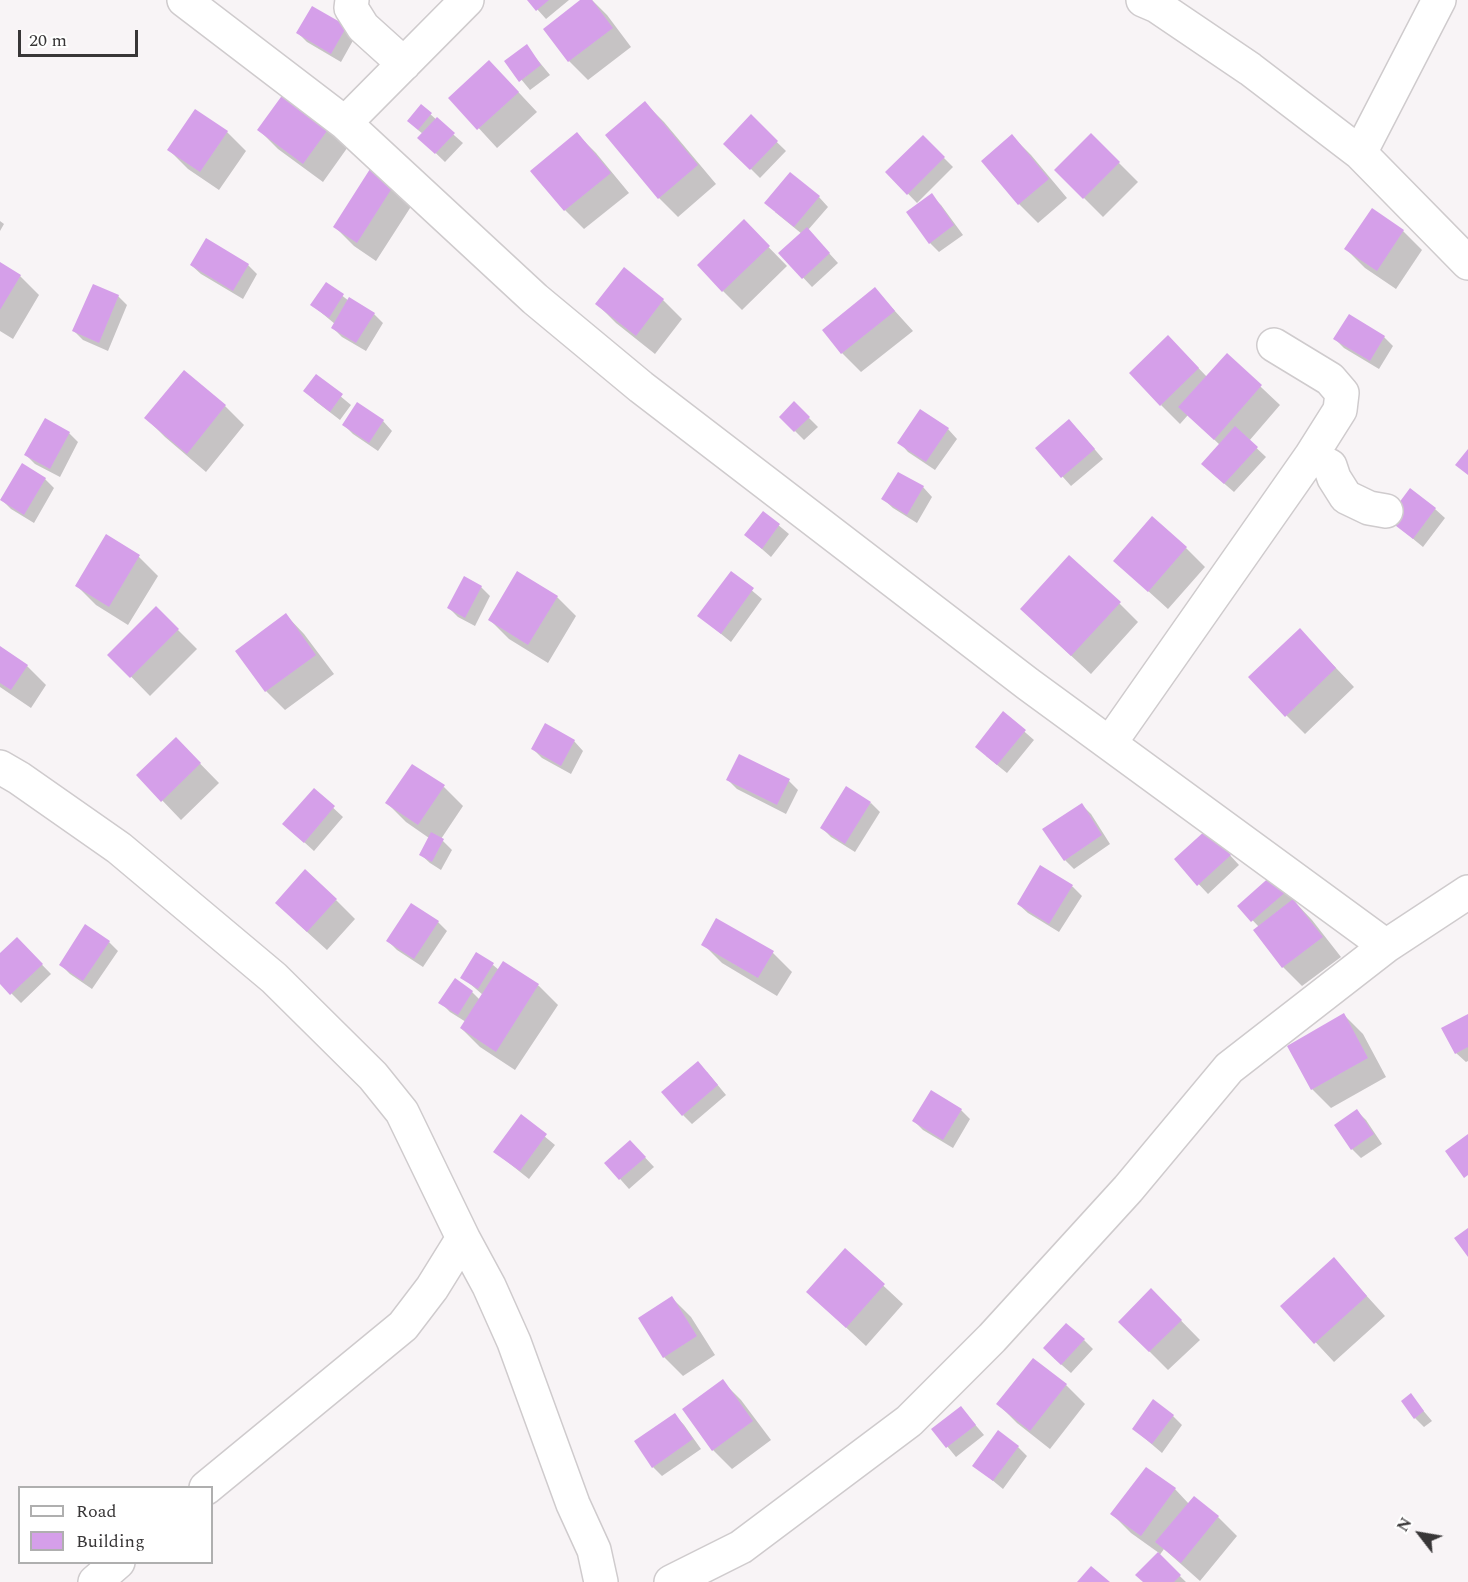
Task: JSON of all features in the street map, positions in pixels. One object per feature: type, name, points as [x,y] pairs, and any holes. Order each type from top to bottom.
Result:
[{"type":"street","points":[[184,0],[345,123],[535,299],[640,387],[1028,684],[1386,946]]},
{"type":"street","points":[[352,0],[351,8],[363,27],[404,64]]},
{"type":"street","points":[[345,123],[467,0]]},
{"type":"street","points":[[1143,0],[1156,6],[1250,69],[1360,153],[1468,262]]},
{"type":"street","points":[[1360,153],[1439,0]]},
{"type":"street","points":[[1110,743],[1311,456],[1340,410],[1342,393],[1330,379],[1274,345]]},
{"type":"street","points":[[1311,456],[1330,466],[1334,478],[1346,497],[1368,508],[1386,511]]},
{"type":"street","points":[[0,767],[119,848],[274,978],[373,1076],[402,1112],[489,1286],[514,1342],[573,1504],[594,1550],[601,1582]]},
{"type":"street","points":[[671,1582],[741,1547],[909,1421],[992,1338],[1104,1215],[1229,1068],[1386,946],[1468,892]]},
{"type":"street","points":[[208,1486],[403,1326],[432,1288],[463,1238]]},
{"type":"street","points":[[95,1582],[117,1564]]},
{"type":"building","points":[[527,0],[549,0],[536,11]]},
{"type":"building","points":[[580,0],[592,0],[613,28],[568,62],[543,29]]},
{"type":"building","points":[[312,6],[347,26],[331,54],[296,33]]},
{"type":"building","points":[[527,44],[541,65],[519,82],[504,61]]},
{"type":"building","points":[[489,60],[519,92],[477,130],[448,98]]},
{"type":"building","points":[[286,90],[332,124],[303,164],[257,130]]},
{"type":"building","points":[[645,101],[698,165],[658,199],[605,135]]},
{"type":"building","points":[[421,104],[432,113],[418,130],[407,121]]},
{"type":"building","points":[[195,109],[228,131],[200,172],[167,150]]},
{"type":"building","points":[[751,114],[778,141],[750,170],[723,144]]},
{"type":"building","points":[[437,117],[455,133],[435,154],[417,138]]},
{"type":"building","points":[[577,132],[611,173],[564,211],[530,171]]},
{"type":"building","points":[[1091,133],[1120,162],[1083,199],[1054,170]]},
{"type":"building","points":[[1012,134],[1049,179],[1018,205],[981,161]]},
{"type":"building","points":[[923,135],[945,157],[907,195],[885,172]]},
{"type":"building","points":[[370,169],[394,185],[357,243],[333,227]]},
{"type":"building","points":[[790,172],[820,196],[794,227],[764,203]]},
{"type":"building","points":[[932,193],[954,225],[929,244],[906,212]]},
{"type":"building","points":[[1372,208],[1404,230],[1377,271],[1344,249]]},
{"type":"building","points":[[744,219],[770,246],[722,292],[697,265]]},
{"type":"building","points":[[807,227],[830,253],[802,279],[778,253]]},
{"type":"building","points":[[206,238],[249,264],[233,291],[190,265]]},
{"type":"building","points":[[0,262],[21,275],[0,310]]},
{"type":"building","points":[[624,267],[664,299],[636,336],[595,304]]},
{"type":"building","points":[[326,282],[344,294],[329,318],[310,305]]},
{"type":"building","points":[[93,284],[119,295],[99,343],[72,331]]},
{"type":"building","points":[[875,287],[895,311],[841,354],[822,330]]},
{"type":"building","points":[[349,297],[375,313],[356,343],[331,328]]},
{"type":"building","points":[[1349,314],[1385,336],[1370,361],[1333,339]]},
{"type":"building","points":[[1168,335],[1199,368],[1160,406],[1129,373]]},
{"type":"building","points":[[1227,353],[1262,385],[1214,440],[1178,407]]},
{"type":"building","points":[[184,370],[226,405],[187,454],[144,418]]},
{"type":"building","points":[[316,374],[343,394],[330,412],[303,391]]},
{"type":"building","points":[[794,401],[810,417],[794,432],[779,417]]},
{"type":"building","points":[[357,402],[384,420],[369,443],[342,425]]},
{"type":"building","points":[[920,409],[949,428],[926,462],[897,443]]},
{"type":"building","points":[[45,418],[70,432],[50,469],[24,455]]},
{"type":"building","points":[[1069,419],[1095,449],[1061,478],[1035,448]]},
{"type":"building","points":[[1235,426],[1258,447],[1224,484],[1201,464]]},
{"type":"building","points":[[1468,449],[1468,475],[1455,465]]},
{"type":"building","points":[[22,463],[46,478],[24,515],[0,500]]},
{"type":"building","points":[[898,472],[924,486],[907,515],[881,499]]},
{"type":"building","points":[[1410,488],[1436,508],[1413,539],[1387,519]]},
{"type":"building","points":[[763,511],[780,524],[762,549],[744,535]]},
{"type":"building","points":[[1152,516],[1187,547],[1148,592],[1113,561]]},
{"type":"building","points":[[106,534],[140,555],[109,607],[75,586]]},
{"type":"building","points":[[1069,555],[1121,602],[1071,656],[1020,609]]},
{"type":"building","points":[[517,571],[558,596],[528,645],[488,620]]},
{"type":"building","points":[[731,571],[754,588],[721,634],[697,616]]},
{"type":"building","points":[[464,576],[482,586],[465,618],[447,608]]},
{"type":"building","points":[[156,606],[179,629],[130,678],[107,655]]},
{"type":"building","points":[[286,613],[316,655],[265,692],[235,651]]},
{"type":"building","points":[[1300,628],[1336,668],[1285,717],[1248,677]]},
{"type":"building","points":[[0,646],[28,665],[11,690],[0,683]]},
{"type":"building","points":[[1003,711],[1026,730],[997,765],[975,747]]},
{"type":"building","points":[[545,723],[575,740],[561,766],[531,749]]},
{"type":"building","points":[[176,737],[201,763],[161,802],[136,775]]},
{"type":"building","points":[[739,754],[790,779],[777,805],[726,780]]},
{"type":"building","points":[[412,764],[445,785],[418,825],[385,803]]},
{"type":"building","points":[[846,786],[871,802],[845,844],[820,828]]},
{"type":"building","points":[[314,788],[335,806],[304,843],[282,824]]},
{"type":"building","points":[[1082,803],[1102,835],[1064,861],[1042,829]]},
{"type":"building","points":[[1207,829],[1231,855],[1197,886],[1174,859]]},
{"type":"building","points":[[431,832],[444,839],[432,862],[419,855]]},
{"type":"building","points":[[1040,865],[1073,885],[1049,924],[1017,904]]},
{"type":"building","points":[[305,869],[337,899],[307,932],[275,903]]},
{"type":"building","points":[[1273,874],[1288,890],[1251,922],[1237,906]]},
{"type":"building","points":[[1293,899],[1323,937],[1282,968],[1253,930]]},
{"type":"building","points":[[411,903],[439,921],[414,959],[386,941]]},
{"type":"building","points":[[716,918],[774,951],[758,978],[701,945]]},
{"type":"building","points":[[85,924],[110,941],[83,981],[59,965]]},
{"type":"building","points":[[17,937],[43,964],[10,995],[0,984],[0,953]]},
{"type":"building","points":[[476,952],[494,963],[478,989],[460,978]]},
{"type":"building","points":[[503,961],[539,984],[496,1052],[460,1028]]},
{"type":"building","points":[[455,978],[473,991],[458,1015],[438,1003]]},
{"type":"building","points":[[1344,1013],[1368,1058],[1311,1090],[1287,1046]]},
{"type":"building","points":[[1468,1014],[1468,1047],[1455,1054],[1441,1028]]},
{"type":"building","points":[[698,1061],[718,1085],[682,1116],[661,1092]]},
{"type":"building","points":[[931,1090],[962,1109],[943,1140],[912,1121]]},
{"type":"building","points":[[1357,1109],[1374,1134],[1351,1150],[1334,1125]]},
{"type":"building","points":[[521,1114],[547,1134],[520,1171],[493,1152]]},
{"type":"building","points":[[1468,1134],[1468,1175],[1464,1178],[1445,1151]]},
{"type":"building","points":[[630,1140],[646,1157],[619,1180],[604,1163]]},
{"type":"building","points":[[1468,1228],[1468,1257],[1454,1238]]},
{"type":"building","points":[[845,1248],[885,1284],[846,1328],[806,1292]]},
{"type":"building","points":[[1334,1257],[1367,1296],[1314,1344],[1280,1306]]},
{"type":"building","points":[[1151,1288],[1182,1320],[1149,1352],[1118,1322]]},
{"type":"building","points":[[672,1296],[697,1336],[663,1358],[638,1318]]},
{"type":"building","points":[[1066,1323],[1085,1339],[1061,1365],[1043,1348]]},
{"type":"building","points":[[1033,1358],[1067,1384],[1030,1431],[996,1404]]},
{"type":"building","points":[[723,1379],[753,1421],[712,1451],[682,1409]]},
{"type":"building","points":[[1411,1393],[1424,1411],[1414,1419],[1401,1401]]},
{"type":"building","points":[[1153,1399],[1174,1415],[1152,1444],[1132,1429]]},
{"type":"building","points":[[961,1406],[976,1425],[946,1448],[931,1429]]},
{"type":"building","points":[[675,1413],[693,1439],[652,1468],[634,1441]]},
{"type":"building","points":[[998,1430],[1019,1446],[993,1481],[972,1466]]},
{"type":"building","points":[[1146,1467],[1176,1488],[1141,1536],[1110,1514]]},
{"type":"building","points":[[1194,1496],[1219,1516],[1181,1563],[1155,1542]]},
{"type":"building","points":[[1158,1552],[1181,1575],[1174,1582],[1143,1582],[1135,1575]]},
{"type":"building","points":[[1091,1566],[1110,1582],[1077,1582]]}]
